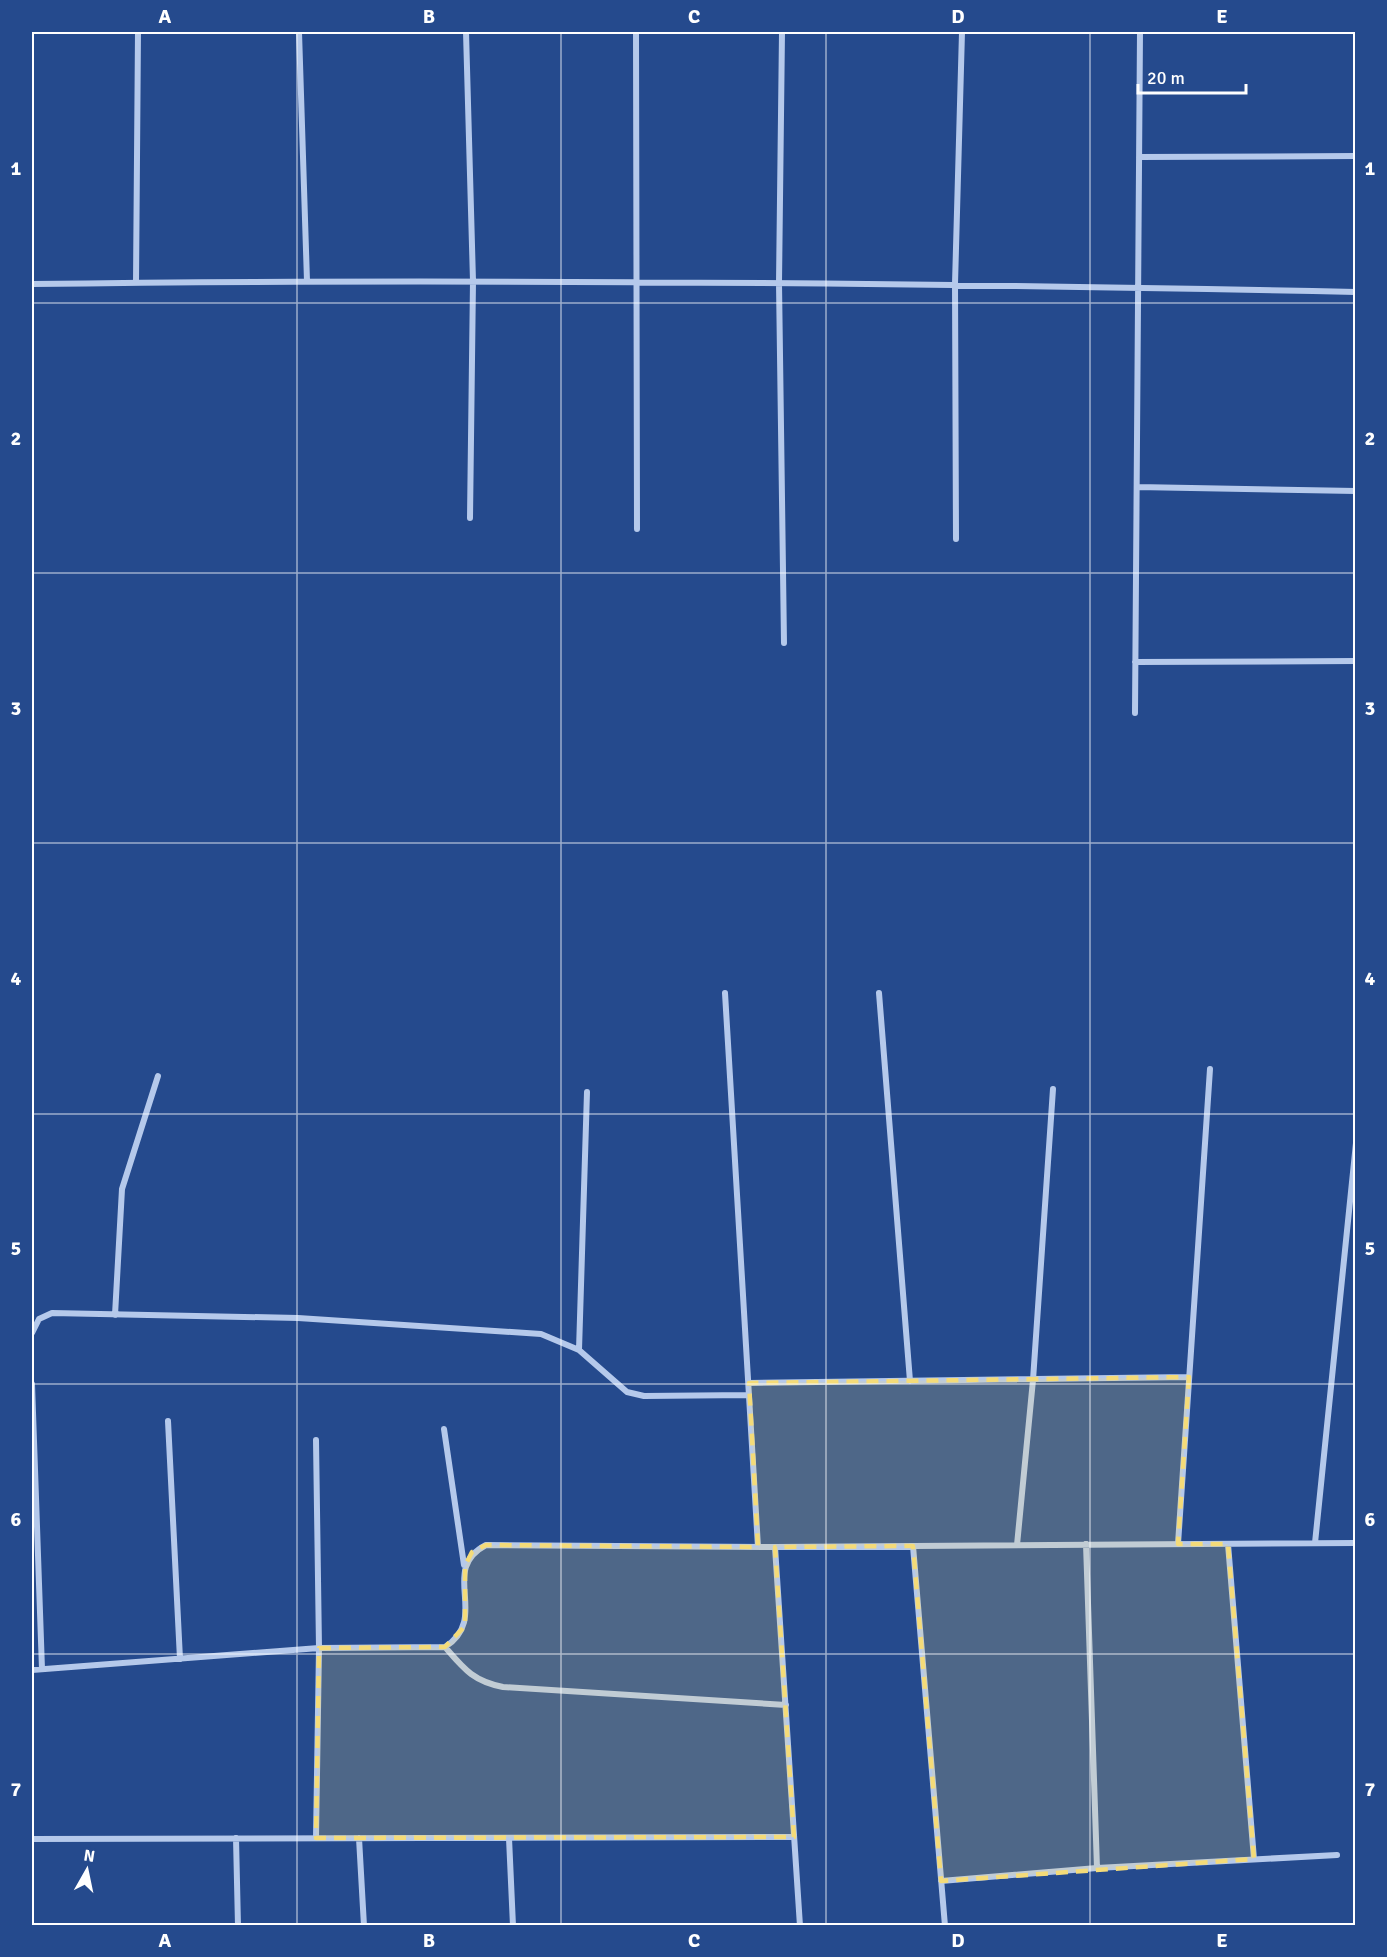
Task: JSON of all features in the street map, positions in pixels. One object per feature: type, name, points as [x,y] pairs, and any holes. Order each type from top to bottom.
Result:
[{"type":"street","points":[[136,283],[138,32]]},
{"type":"street","points":[[299,32],[307,281]]},
{"type":"street","points":[[466,32],[473,281],[470,518]]},
{"type":"street","points":[[636,32],[637,529]]},
{"type":"street","points":[[782,32],[779,283],[784,643]]},
{"type":"street","points":[[956,539],[955,284],[962,32]]},
{"type":"street","points":[[1135,713],[1140,32]]},
{"type":"street","points":[[1139,157],[1356,156]]},
{"type":"street","points":[[32,284],[473,281],[955,284],[1356,292]]},
{"type":"street","points":[[1137,487],[1356,491]]},
{"type":"street","points":[[1135,662],[1356,661]]},
{"type":"street","points":[[725,993],[758,1547]]},
{"type":"street","points":[[879,993],[910,1381]]},
{"type":"street","points":[[1178,1544],[1210,1070]]},
{"type":"street","points":[[115,1315],[122,1189],[158,1076]]},
{"type":"street","points":[[1017,1545],[1033,1380],[1053,1089]]},
{"type":"street","points":[[579,1350],[586,1092]]},
{"type":"street","points":[[1315,1543],[1356,1143]]},
{"type":"street","points":[[32,1334],[39,1318],[52,1313],[306,1318],[541,1334],[579,1350],[627,1392],[644,1396],[749,1395]]},
{"type":"street","points":[[749,1383],[1189,1377]]},
{"type":"street","points":[[32,1384],[42,1669]]},
{"type":"street","points":[[168,1421],[180,1659]]},
{"type":"street","points":[[32,1670],[320,1648],[445,1647],[458,1638],[465,1626],[465,1566],[444,1429]]},
{"type":"street","points":[[316,1440],[320,1648],[316,1838]]},
{"type":"street","points":[[465,1566],[472,1552],[486,1545],[775,1547],[1356,1542]]},
{"type":"street","points":[[1086,1544],[1097,1868]]},
{"type":"street","points":[[1228,1544],[1254,1859]]},
{"type":"street","points":[[913,1546],[945,1926]]},
{"type":"street","points":[[775,1547],[800,1926]]},
{"type":"street","points":[[445,1647],[466,1671],[483,1683],[503,1688],[786,1705]]},
{"type":"street","points":[[32,1839],[794,1837]]},
{"type":"street","points":[[236,1838],[238,1926]]},
{"type":"street","points":[[359,1838],[364,1926]]},
{"type":"street","points":[[508,1838],[513,1926]]},
{"type":"street","points":[[941,1881],[1097,1868],[1337,1855]]},
{"type":"highlighted area","points":[[1189,1377],[1178,1544],[1228,1544],[1254,1859],[941,1881],[913,1546],[775,1547],[794,1837],[316,1838],[319,1648],[445,1647],[465,1626],[465,1566],[472,1552],[486,1545],[758,1547],[749,1383]]}]
